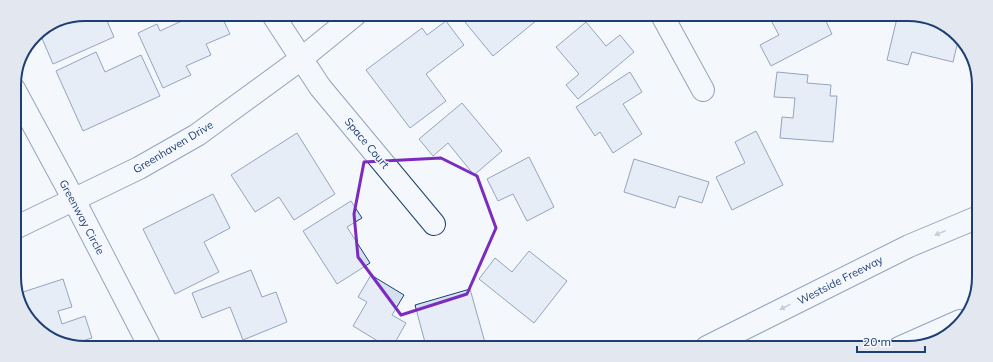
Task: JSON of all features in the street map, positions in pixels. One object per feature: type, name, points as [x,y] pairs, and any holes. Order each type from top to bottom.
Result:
[{"type":"main road","name":"Space Court","points":[[277,21],[320,87],[434,224]]},
{"type":"main road","name":"Greenhaven Drive","points":[[21,225],[139,168],[196,135],[301,59],[348,21]]},
{"type":"main road","points":[[666,21],[703,90]]},
{"type":"main road","name":"Greenway Circle","points":[[21,102],[147,341]]},
{"type":"main road","name":"Westside Freeway","points":[[719,341],[909,246],[972,220]]},
{"type":"main road","points":[[916,340],[949,326]]},
{"type":"highlighted area","points":[[441,158],[477,176],[496,228],[467,294],[401,315],[358,257],[354,214],[364,162]]},
{"type":"building","points":[[107,21],[114,37],[53,64],[42,38],[49,32],[73,22]]},
{"type":"building","points":[[182,21],[224,21],[230,34],[206,44],[211,55],[186,66],[191,75],[163,88],[138,33],[157,24],[160,31]]},
{"type":"building","points":[[446,21],[464,45],[426,74],[446,101],[410,128],[366,70],[422,28],[427,35]]},
{"type":"building","points":[[464,21],[536,21],[493,56]]},
{"type":"building","points":[[771,21],[826,21],[832,34],[771,66],[760,45],[779,35]]},
{"type":"building","points":[[896,21],[929,24],[944,32],[957,44],[953,62],[912,52],[908,65],[887,60]]},
{"type":"building","points":[[586,22],[606,46],[620,35],[634,52],[578,99],[566,85],[579,74],[556,47]]},
{"type":"building","points":[[96,52],[105,72],[141,55],[160,96],[83,131],[56,71]]},
{"type":"building","points":[[630,72],[642,92],[623,104],[642,134],[613,153],[600,132],[595,136],[576,107]]},
{"type":"building","points":[[777,72],[808,75],[807,83],[831,85],[830,96],[837,96],[833,142],[780,138],[782,117],[793,118],[795,98],[774,97]]},
{"type":"building","points":[[462,103],[502,151],[474,175],[448,143],[433,156],[419,139]]},
{"type":"building","points":[[756,131],[783,185],[732,210],[716,177],[745,163],[735,142]]},
{"type":"building","points":[[297,133],[335,194],[294,220],[279,197],[255,212],[231,175]]},
{"type":"building","points":[[529,157],[554,207],[527,221],[513,194],[498,201],[487,179]]},
{"type":"building","points":[[634,159],[709,182],[702,203],[679,196],[675,208],[624,192]]},
{"type":"building","points":[[213,194],[230,228],[204,242],[219,272],[175,294],[143,229]]},
{"type":"building","points":[[351,201],[362,218],[347,227],[370,263],[337,284],[303,231]]},
{"type":"building","points":[[529,251],[567,281],[534,323],[479,279],[495,258],[512,272]]},
{"type":"building","points":[[251,270],[262,297],[276,292],[287,322],[243,340],[230,307],[202,318],[192,293]]},
{"type":"building","points":[[371,275],[404,295],[392,315],[406,323],[396,341],[378,341],[353,326],[367,302],[358,297]]},
{"type":"building","points":[[63,279],[72,307],[58,311],[62,324],[85,316],[92,338],[83,341],[73,340],[64,338],[49,330],[32,313],[23,292]]},
{"type":"building","points":[[470,289],[485,341],[425,341],[415,305]]}]
